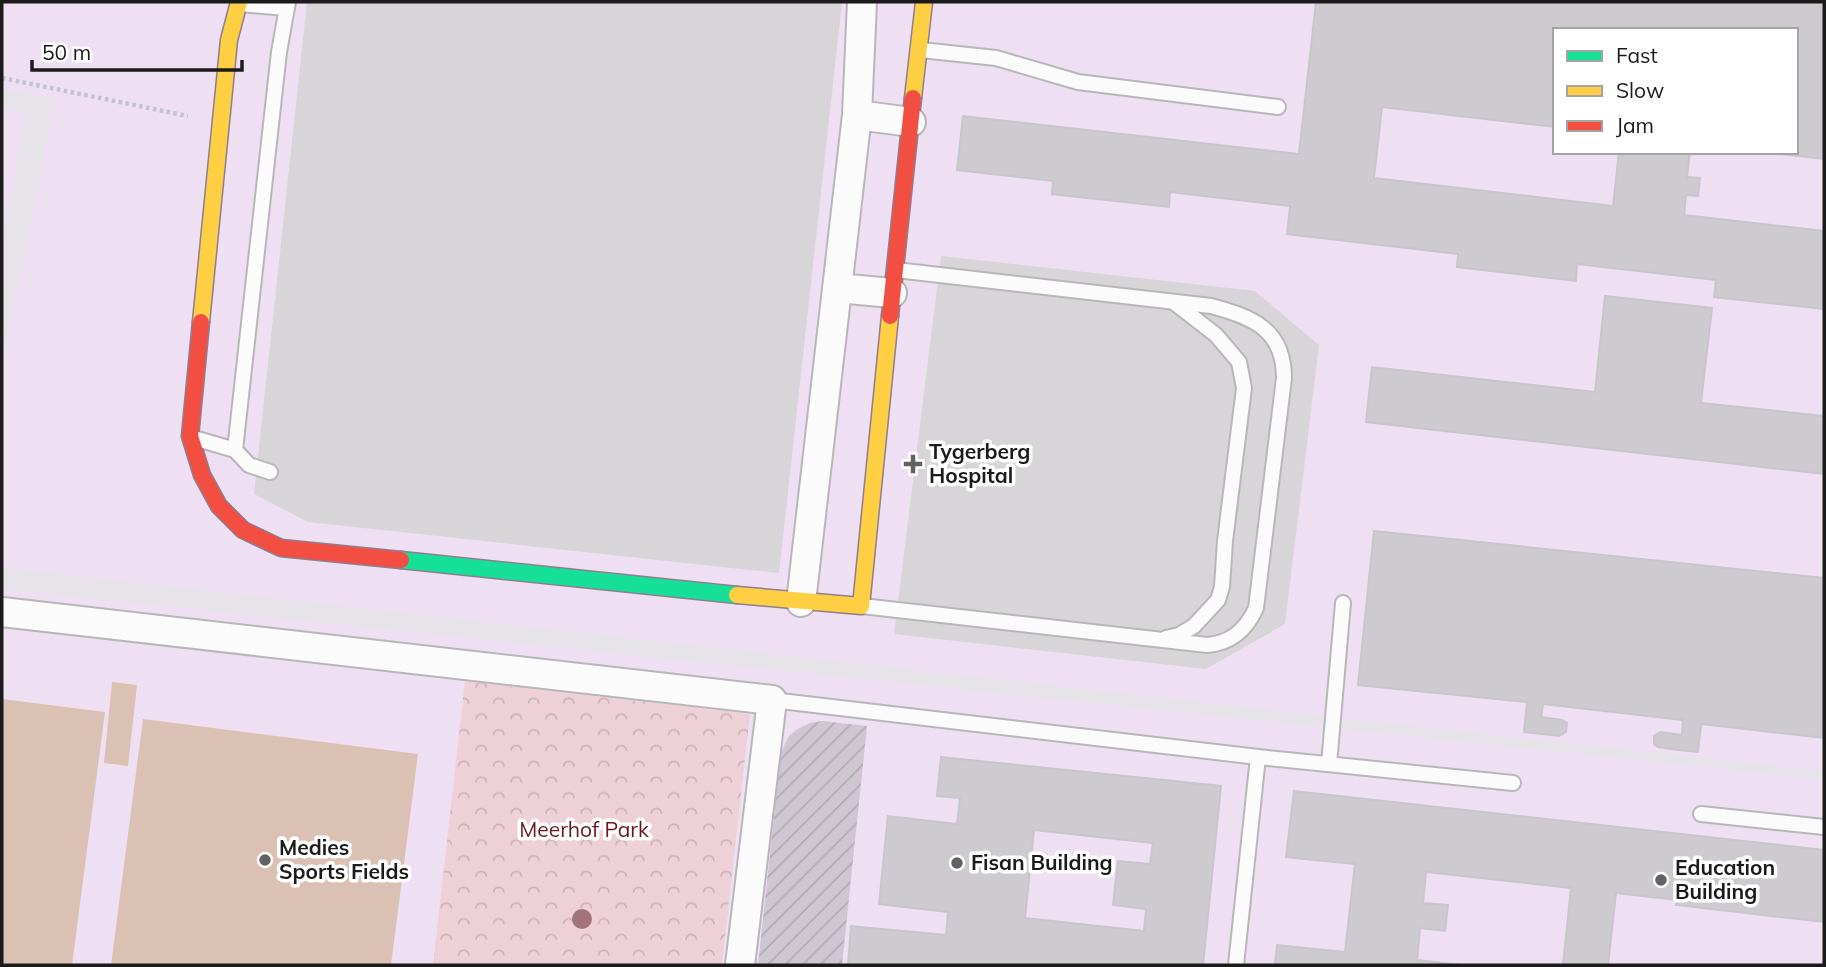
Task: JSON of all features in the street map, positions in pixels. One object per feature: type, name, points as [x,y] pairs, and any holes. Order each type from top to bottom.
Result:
[{"type":"street","points":[[801,602],[857,115],[862,2]]},
{"type":"street","points":[[239,3],[229,40],[190,436],[200,474],[216,505],[241,529],[281,548],[861,606],[924,2]]},
{"type":"street","points":[[857,115],[911,121]]},
{"type":"street","points":[[837,288],[893,281]]},
{"type":"street","points":[[2,612],[772,700],[740,965]]},
{"type":"lane","points":[[235,450],[287,5],[239,3]]},
{"type":"lane","points":[[919,49],[996,58],[1078,82],[1278,107]]},
{"type":"lane","points":[[861,606],[1207,645],[1217,644],[1240,633],[1256,608],[1284,378],[1283,361],[1278,346],[1259,323],[1252,318],[1211,306],[893,281]]},
{"type":"lane","points":[[1158,640],[1179,635],[1194,626],[1218,600],[1222,587],[1244,388],[1239,362],[1216,335],[1174,302]]},
{"type":"lane","points":[[190,436],[235,450],[249,464],[270,472]]},
{"type":"lane","points":[[1329,764],[1343,603]]},
{"type":"lane","points":[[772,700],[1258,757],[1513,783]]},
{"type":"lane","points":[[1236,965],[1258,757]]},
{"type":"lane","points":[[1701,814],[1824,827]]},
{"type":"path","points":[[2,78],[220,122]]},
{"type":"shaded area","name":"Tygerberg Hospital","points":[[2,2],[1824,2],[1824,772],[2,568],[2,360],[55,100],[2,89]]},
{"type":"shaded area","points":[[307,2],[842,2],[779,573],[308,522],[254,494]]},
{"type":"shaded area","points":[[2,108],[27,113],[2,243]]},
{"type":"shaded area","points":[[941,256],[1255,291],[1319,345],[1285,624],[1206,669],[894,634]]},
{"type":"shaded area","points":[[2,589],[1824,779],[1824,965],[2,965]]},
{"type":"shaded area","points":[[112,682],[137,685],[128,766],[104,763]]},
{"type":"shaded area","points":[[2,699],[105,712],[72,965],[2,965]]},
{"type":"shaded area","name":"Medies Sports Fields","points":[[143,719],[418,754],[391,965],[111,965]]},
{"type":"shaded area","points":[[822,721],[867,726],[842,965],[758,965],[781,752],[789,736],[796,730]]},
{"type":"green space","name":"Meerhof Park","points":[[465,681],[750,714],[722,965],[433,965]]},
{"type":"building","points":[[1316,2],[1824,2],[1824,159],[1780,154],[1798,154],[1798,28],[1553,28],[1553,127],[1382,107],[1374,178],[1613,206],[1619,154],[1690,154],[1687,177],[1700,178],[1698,196],[1686,195],[1684,215],[1824,231],[1824,309],[1714,297],[1716,280],[1577,264],[1576,281],[1457,267],[1458,254],[1287,234],[1290,206],[1170,192],[1169,207],[1052,194],[1053,181],[957,170],[963,116],[1299,154]]},
{"type":"building","points":[[1605,296],[1712,308],[1701,403],[1824,416],[1824,474],[1366,422],[1372,367],[1595,392]]},
{"type":"building","points":[[1374,531],[1824,578],[1824,738],[1701,724],[1698,752],[1678,750],[1658,747],[1654,744],[1654,736],[1660,732],[1682,735],[1683,720],[1543,704],[1541,717],[1567,723],[1566,732],[1559,736],[1524,732],[1527,702],[1358,685]]},
{"type":"building","name":"Fisan Building","points":[[941,757],[1221,786],[1203,965],[848,965],[851,926],[946,935],[948,912],[879,904],[888,816],[957,824],[960,798],[937,796]],"holes":[[[1034,830],[1153,843],[1150,864],[1118,861],[1113,905],[1146,909],[1144,931],[1025,918]]]},
{"type":"building","name":"Education Building","points":[[1294,791],[1824,850],[1824,922],[1676,905],[1677,900],[1616,893],[1608,965],[1563,965],[1571,888],[1426,872],[1423,903],[1448,905],[1445,931],[1420,928],[1417,960],[1461,965],[1275,965],[1277,945],[1345,952],[1355,864],[1286,857]]},
{"type":"traffic: fast","points":[[401,560],[737,595]]},
{"type":"traffic: slow","points":[[201,322],[229,40],[239,2]]},
{"type":"traffic: slow","points":[[913,98],[924,2]]},
{"type":"traffic: slow","points":[[737,595],[861,606],[890,316]]},
{"type":"traffic: jam","points":[[890,316],[913,98]]},
{"type":"traffic: jam","points":[[201,322],[190,436],[202,475],[219,506],[243,530],[281,548],[401,560]]},
{"type":"place","name":"Tygerberg Hospital","points":[[913,464]]},
{"type":"place","name":"Medies Sports Fields","points":[[265,860]]},
{"type":"place","name":"Fisan Building","points":[[957,863]]},
{"type":"place","name":"Education Building","points":[[1661,880]]}]
